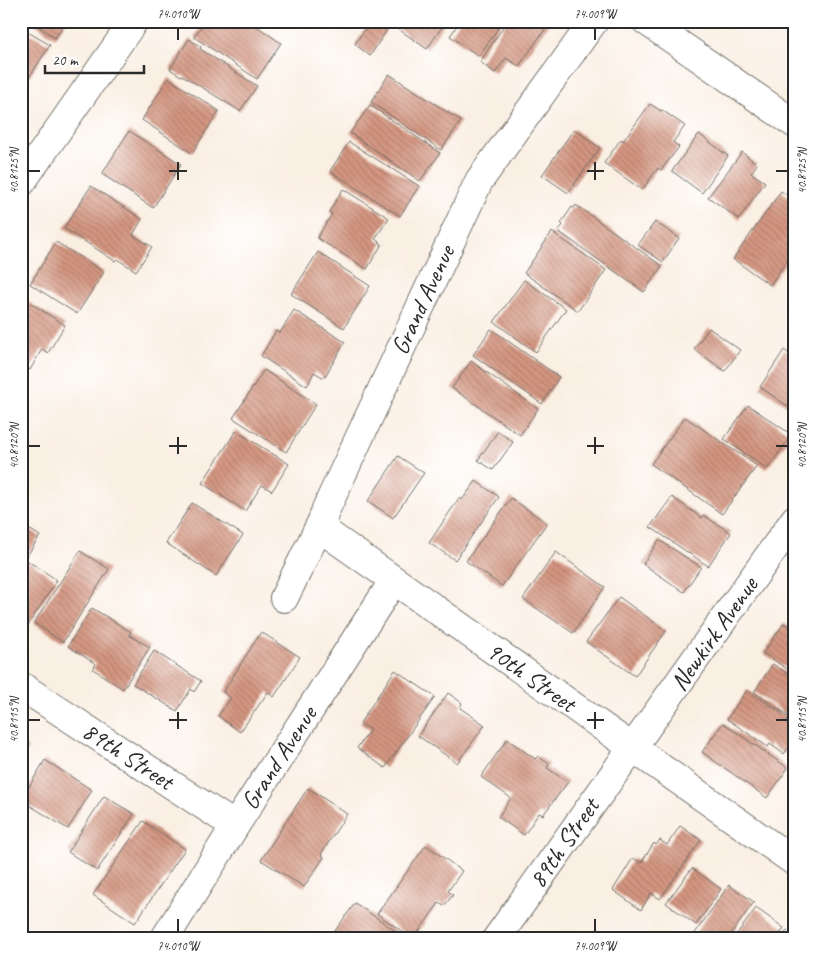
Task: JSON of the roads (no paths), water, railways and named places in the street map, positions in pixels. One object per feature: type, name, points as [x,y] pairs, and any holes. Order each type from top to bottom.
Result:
[{"type":"street","points":[[21,183],[134,21]]},
{"type":"street","name":"Grand Avenue","points":[[284,598],[322,521],[479,181],[594,21]]},
{"type":"street","points":[[646,21],[795,124]]},
{"type":"street","name":"Newkirk Avenue","points":[[632,748],[795,519]]},
{"type":"street","name":"90th Street","points":[[322,521],[327,534],[795,862]]},
{"type":"street","name":"Grand Avenue","points":[[165,938],[394,580]]},
{"type":"street","name":"89th Street","points":[[21,686],[235,826]]},
{"type":"street","name":"89th Street","points":[[497,938],[632,748]]}]
